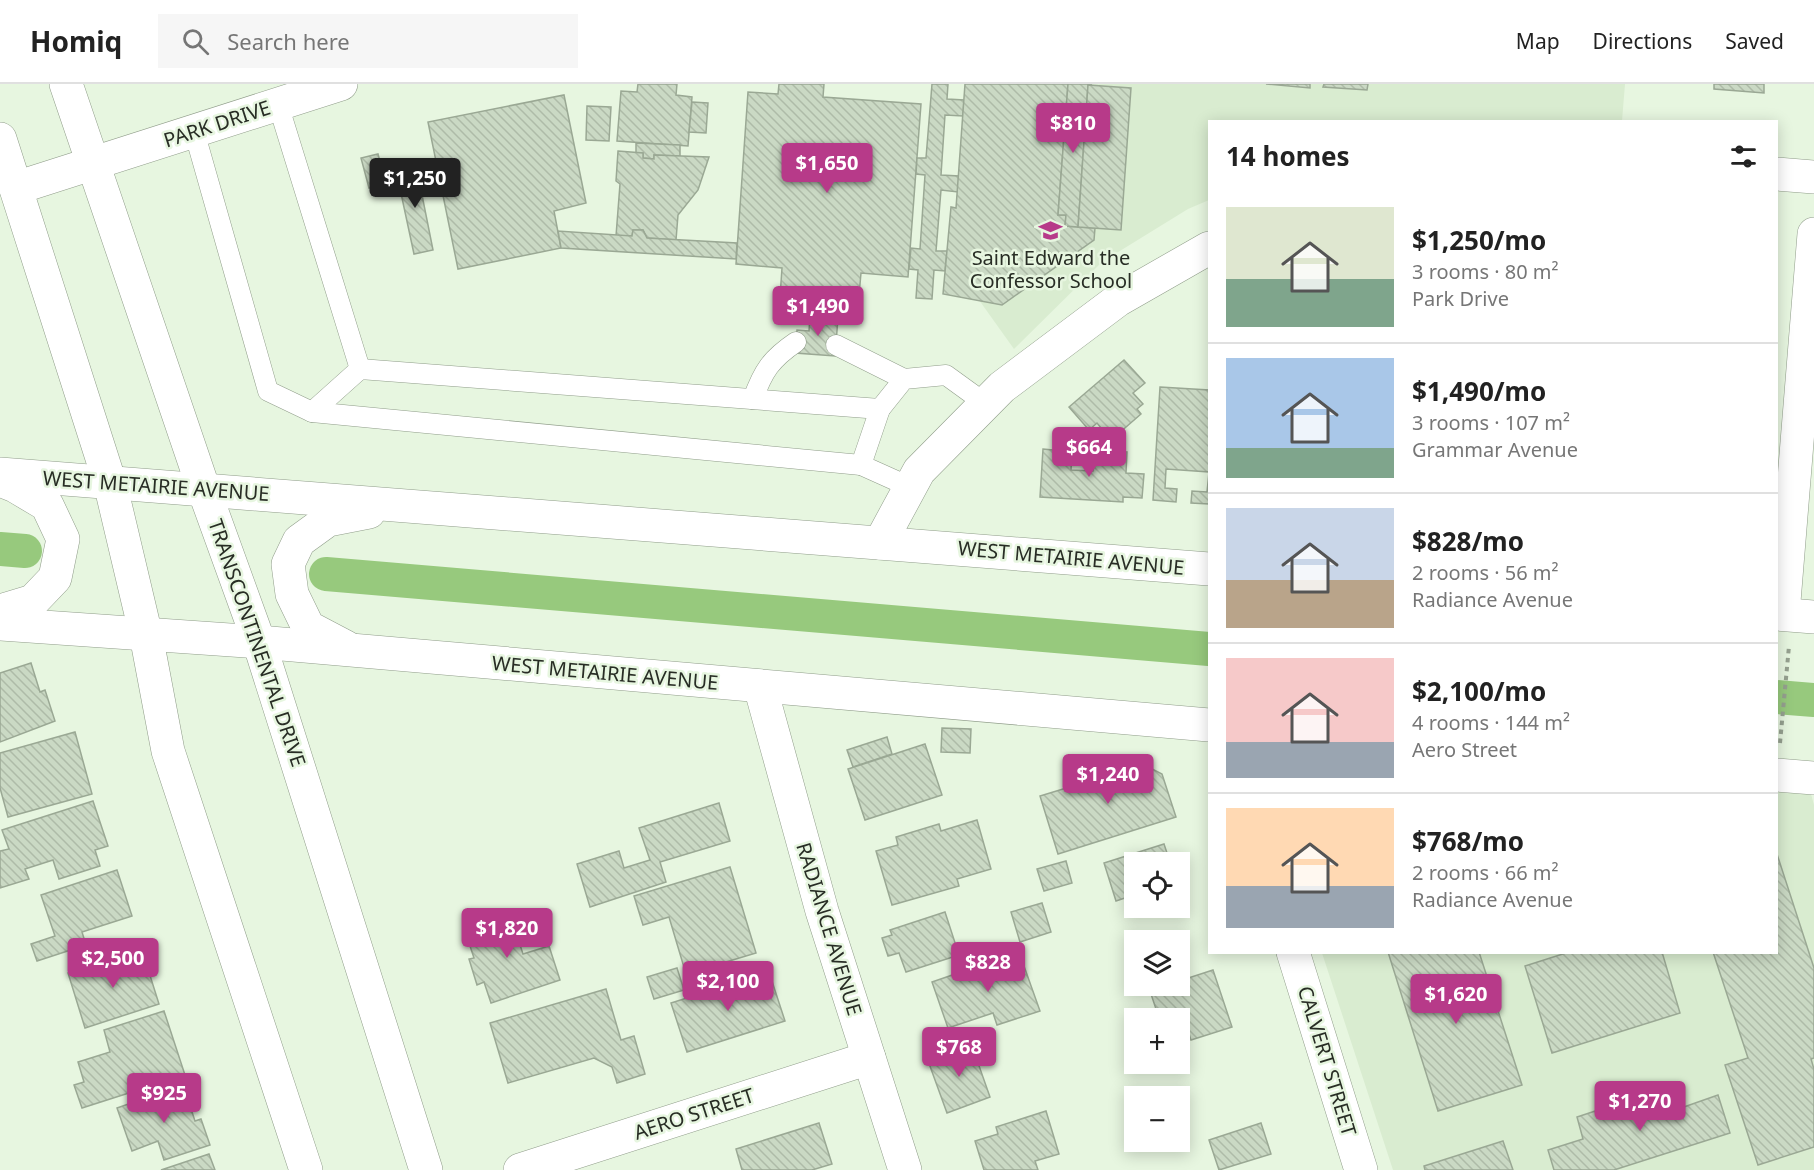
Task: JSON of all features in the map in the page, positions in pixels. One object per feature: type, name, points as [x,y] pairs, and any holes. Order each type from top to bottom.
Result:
[{"type":"street","name":"TRANSCONTINENTAL DRIVE","points":[[66,84],[204,490],[259,642],[426,1170]]},
{"type":"street","name":"PARK DRIVE","points":[[16,188],[341,84]]},
{"type":"street","points":[[0,139],[110,483],[146,635],[168,751],[306,1170]]},
{"type":"street","points":[[1778,174],[1814,177]]},
{"type":"street","points":[[1791,621],[1814,234]]},
{"type":"street","points":[[880,543],[919,471],[1002,387],[1118,300],[1208,249]]},
{"type":"street","name":"WEST METAIRIE AVENUE","points":[[0,474],[1208,569]]},
{"type":"street","points":[[0,480],[47,505],[63,539],[55,578],[33,601],[0,611]]},
{"type":"street","points":[[353,652],[308,627],[292,594],[288,564],[299,541],[328,520],[406,505]]},
{"type":"street","name":"WEST METAIRIE AVENUE","points":[[0,624],[259,642],[1208,725]]},
{"type":"street","name":"RADIANCE AVENUE","points":[[760,686],[822,911],[905,1170]]},
{"type":"street","points":[[1778,762],[1814,778]]},
{"type":"street","name":"CALVERT STREET","points":[[1294,954],[1361,1170]]},
{"type":"street","name":"AERO STREET","points":[[520,1170],[869,1058]]},
{"type":"lane","points":[[278,104],[360,369]]},
{"type":"lane","points":[[194,131],[268,391],[312,412],[861,465],[910,488]]},
{"type":"lane","points":[[753,399],[760,380],[774,357],[796,342]]},
{"type":"lane","points":[[836,345],[904,379],[946,375],[986,404]]},
{"type":"lane","points":[[312,412],[360,369],[880,409]]},
{"type":"lane","points":[[861,465],[880,409],[904,379]]},
{"type":"path","points":[[1778,752],[1791,621]]},
{"type":"shaded area","name":"Saint Edward the Confessor School","points":[[965,84],[1625,84],[1622,120],[1208,120],[1208,200],[1188,209],[1102,262],[1014,349],[979,300],[943,294],[951,207],[956,208]]},
{"type":"shaded area","points":[[1778,792],[1811,794],[1814,805],[1814,1170],[1393,1170],[1322,954],[1778,954]]},
{"type":"building","points":[[638,84],[677,84],[676,95],[692,97],[688,146],[617,141],[621,91],[637,92]]},
{"type":"building","points":[[779,84],[824,84],[823,97],[921,104],[908,277],[861,273],[857,318],[779,312],[782,268],[736,264],[748,92],[778,94]]},
{"type":"building","points":[[932,84],[948,84],[947,99],[964,100],[963,116],[945,115],[941,175],[959,176],[958,192],[941,190],[936,251],[947,251],[945,271],[934,270],[932,299],[916,298],[918,270],[909,269],[911,248],[920,249],[925,175],[916,174],[917,158],[926,158]]},
{"type":"building","points":[[965,84],[1068,84],[1058,215],[1066,215],[1065,226],[1095,228],[1094,240],[1002,305],[943,294],[951,207],[956,208]]},
{"type":"building","points":[[1068,84],[1092,84],[1088,85],[1078,227],[1065,226],[1066,215],[1058,215]]},
{"type":"building","points":[[1266,84],[1310,84],[1310,88]]},
{"type":"building","points":[[1324,84],[1368,84],[1367,90],[1323,87]]},
{"type":"building","points":[[1714,84],[1764,84],[1764,93],[1714,89]]},
{"type":"building","points":[[1088,85],[1131,88],[1121,230],[1078,227]]},
{"type":"building","points":[[564,95],[586,203],[554,211],[561,248],[458,269],[428,122]]},
{"type":"building","points":[[692,102],[708,103],[706,133],[689,132]]},
{"type":"building","points":[[587,106],[611,107],[609,141],[586,140]]},
{"type":"building","points":[[636,143],[680,145],[680,156],[654,155],[654,159],[643,158],[643,153],[636,153]]},
{"type":"building","points":[[618,151],[643,153],[643,158],[654,159],[654,155],[709,157],[698,190],[678,215],[676,240],[647,238],[643,230],[633,230],[632,236],[616,236],[620,184],[616,181]]},
{"type":"building","points":[[378,154],[386,184],[369,188],[361,158]]},
{"type":"building","points":[[416,165],[433,250],[414,254],[396,170]]},
{"type":"building","points":[[633,230],[643,230],[647,238],[737,243],[736,259],[561,248],[558,231],[632,236]]},
{"type":"building","points":[[810,316],[838,318],[835,356],[795,353],[797,330],[809,331]]},
{"type":"building","points":[[1124,360],[1145,383],[1133,393],[1143,404],[1137,409],[1141,414],[1118,434],[1113,429],[1107,435],[1097,423],[1089,430],[1069,407]]},
{"type":"building","points":[[1160,387],[1208,390],[1208,472],[1166,469],[1165,488],[1177,489],[1176,502],[1153,500]]},
{"type":"building","points":[[1043,449],[1072,452],[1071,470],[1093,471],[1095,450],[1127,452],[1126,473],[1144,474],[1142,498],[1123,497],[1123,502],[1040,497]]},
{"type":"building","points":[[1208,482],[1208,504],[1191,503],[1192,491],[1207,492]]},
{"type":"building","points":[[31,663],[40,692],[45,690],[55,721],[0,742],[0,673]]},
{"type":"building","points":[[942,728],[971,729],[970,753],[941,752]]},
{"type":"building","points":[[75,732],[92,794],[8,817],[0,788],[0,753]]},
{"type":"building","points":[[887,737],[892,754],[853,767],[847,750]]},
{"type":"building","points":[[925,744],[942,795],[865,820],[848,769]]},
{"type":"building","points":[[1125,755],[1162,774],[1176,817],[1058,854],[1040,796],[1109,775],[1108,759]]},
{"type":"building","points":[[93,801],[108,846],[95,850],[100,866],[59,879],[53,860],[25,869],[29,879],[0,888],[0,851],[9,849],[2,830]]},
{"type":"building","points":[[719,803],[730,841],[660,862],[666,882],[590,907],[577,864],[619,851],[624,868],[650,860],[639,828]]},
{"type":"building","points":[[977,820],[991,869],[957,879],[959,886],[892,905],[876,851],[898,845],[896,837],[939,824],[941,831]]},
{"type":"building","points":[[1164,844],[1167,852],[1139,852]]},
{"type":"building","points":[[1124,857],[1124,898],[1116,901],[1104,863]]},
{"type":"building","points":[[1778,857],[1814,968],[1814,1058],[1811,1059],[1814,1069],[1814,1147],[1758,1165],[1725,1065],[1748,1058],[1714,954],[1778,954]]},
{"type":"building","points":[[1066,861],[1072,883],[1044,891],[1037,869]]},
{"type":"building","points":[[730,867],[756,953],[686,974],[669,917],[643,925],[634,896]]},
{"type":"building","points":[[117,870],[132,916],[82,932],[86,945],[37,961],[31,944],[55,936],[41,895]]},
{"type":"building","points":[[1042,903],[1051,932],[1020,942],[1011,912]]},
{"type":"building","points":[[509,911],[523,954],[549,946],[560,980],[491,1003],[484,982],[477,985],[469,959],[474,958],[463,925]]},
{"type":"building","points":[[945,912],[959,955],[906,972],[899,953],[888,956],[882,938],[892,935],[890,930]]},
{"type":"building","points":[[142,950],[159,1004],[85,1028],[68,973]]},
{"type":"building","points":[[1019,952],[1040,1011],[997,1025],[993,1013],[948,1028],[932,982]]},
{"type":"building","points":[[1389,954],[1480,954],[1522,1085],[1438,1111]]},
{"type":"building","points":[[1563,954],[1663,954],[1680,1013],[1552,1053],[1525,966]]},
{"type":"building","points":[[677,968],[684,990],[654,999],[647,977]]},
{"type":"building","points":[[1213,970],[1232,1027],[1191,1040],[1190,1008],[1156,1008],[1152,996],[1190,996],[1190,977]]},
{"type":"building","points":[[769,972],[785,1021],[687,1052],[671,1003]]},
{"type":"building","points":[[606,989],[621,1040],[634,1036],[645,1074],[617,1083],[612,1067],[594,1058],[508,1083],[490,1023]]},
{"type":"building","points":[[164,1011],[185,1075],[82,1108],[74,1085],[84,1082],[78,1062],[110,1052],[104,1030]]},
{"type":"building","points":[[971,1043],[990,1097],[947,1113],[927,1058]]},
{"type":"building","points":[[183,1085],[195,1121],[201,1119],[210,1145],[164,1160],[158,1141],[132,1151],[117,1108]]},
{"type":"building","points":[[1674,1085],[1681,1108],[1718,1095],[1730,1133],[1614,1170],[1554,1170],[1548,1150],[1583,1139],[1577,1117]]},
{"type":"building","points":[[1046,1111],[1059,1154],[1035,1161],[1038,1170],[984,1170],[975,1141],[998,1134],[996,1127]]},
{"type":"building","points":[[819,1123],[832,1164],[812,1170],[742,1170],[736,1149]]},
{"type":"building","points":[[1261,1123],[1271,1154],[1219,1170],[1209,1140]]},
{"type":"building","points":[[1503,1141],[1513,1170],[1425,1170],[1424,1166]]},
{"type":"building","points":[[209,1154],[215,1170],[161,1170]]},
{"type":"waterway","points":[[0,549],[25,551]]},
{"type":"waterway","points":[[326,574],[1208,649]]},
{"type":"waterway","points":[[1778,697],[1814,700]]},
{"type":"place","name":"Saint Edward the Confessor School","points":[[1051,230]]}]
